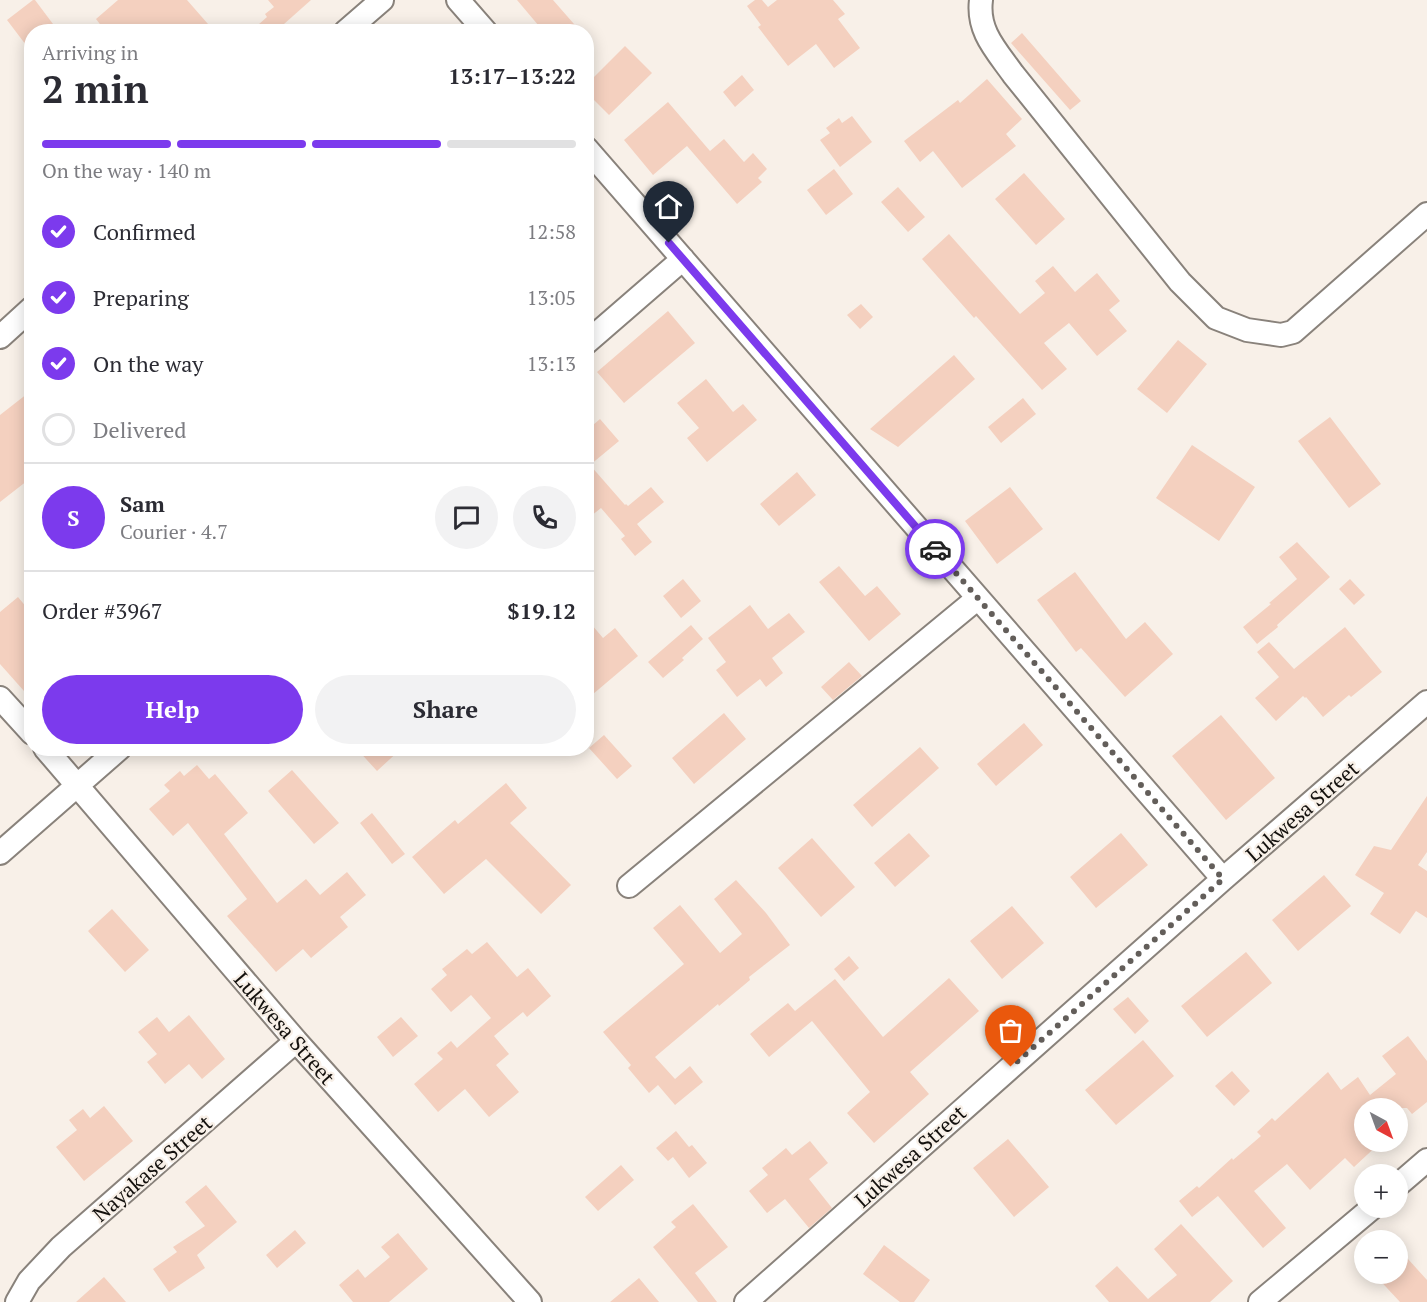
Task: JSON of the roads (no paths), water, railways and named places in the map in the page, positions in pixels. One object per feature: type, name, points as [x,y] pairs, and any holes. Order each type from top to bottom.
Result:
[{"type":"street","points":[[354,24],[382,0]]},
{"type":"street","points":[[458,0],[479,24]]},
{"type":"street","points":[[981,0],[982,26],[997,51],[1180,282],[1216,318],[1247,330],[1281,334],[1293,332],[1427,214]]},
{"type":"street","points":[[594,157],[1223,879]]},
{"type":"street","points":[[594,336],[683,259]]},
{"type":"street","points":[[0,337],[24,315]]},
{"type":"street","points":[[629,886],[978,598]]},
{"type":"street","points":[[0,698],[24,725]]},
{"type":"street","name":"Lukwesa Street","points":[[746,1302],[1223,879],[1427,702]]},
{"type":"street","name":"Lukwesa Street","points":[[52,756],[296,1041],[530,1302]]},
{"type":"street","points":[[0,853],[111,756]]},
{"type":"street","name":"Nayakase Street","points":[[17,1302],[29,1281],[61,1247],[296,1041]]},
{"type":"street","points":[[1408,1176],[1427,1160]]},
{"type":"street","points":[[1260,1302],[1359,1218]]}]
